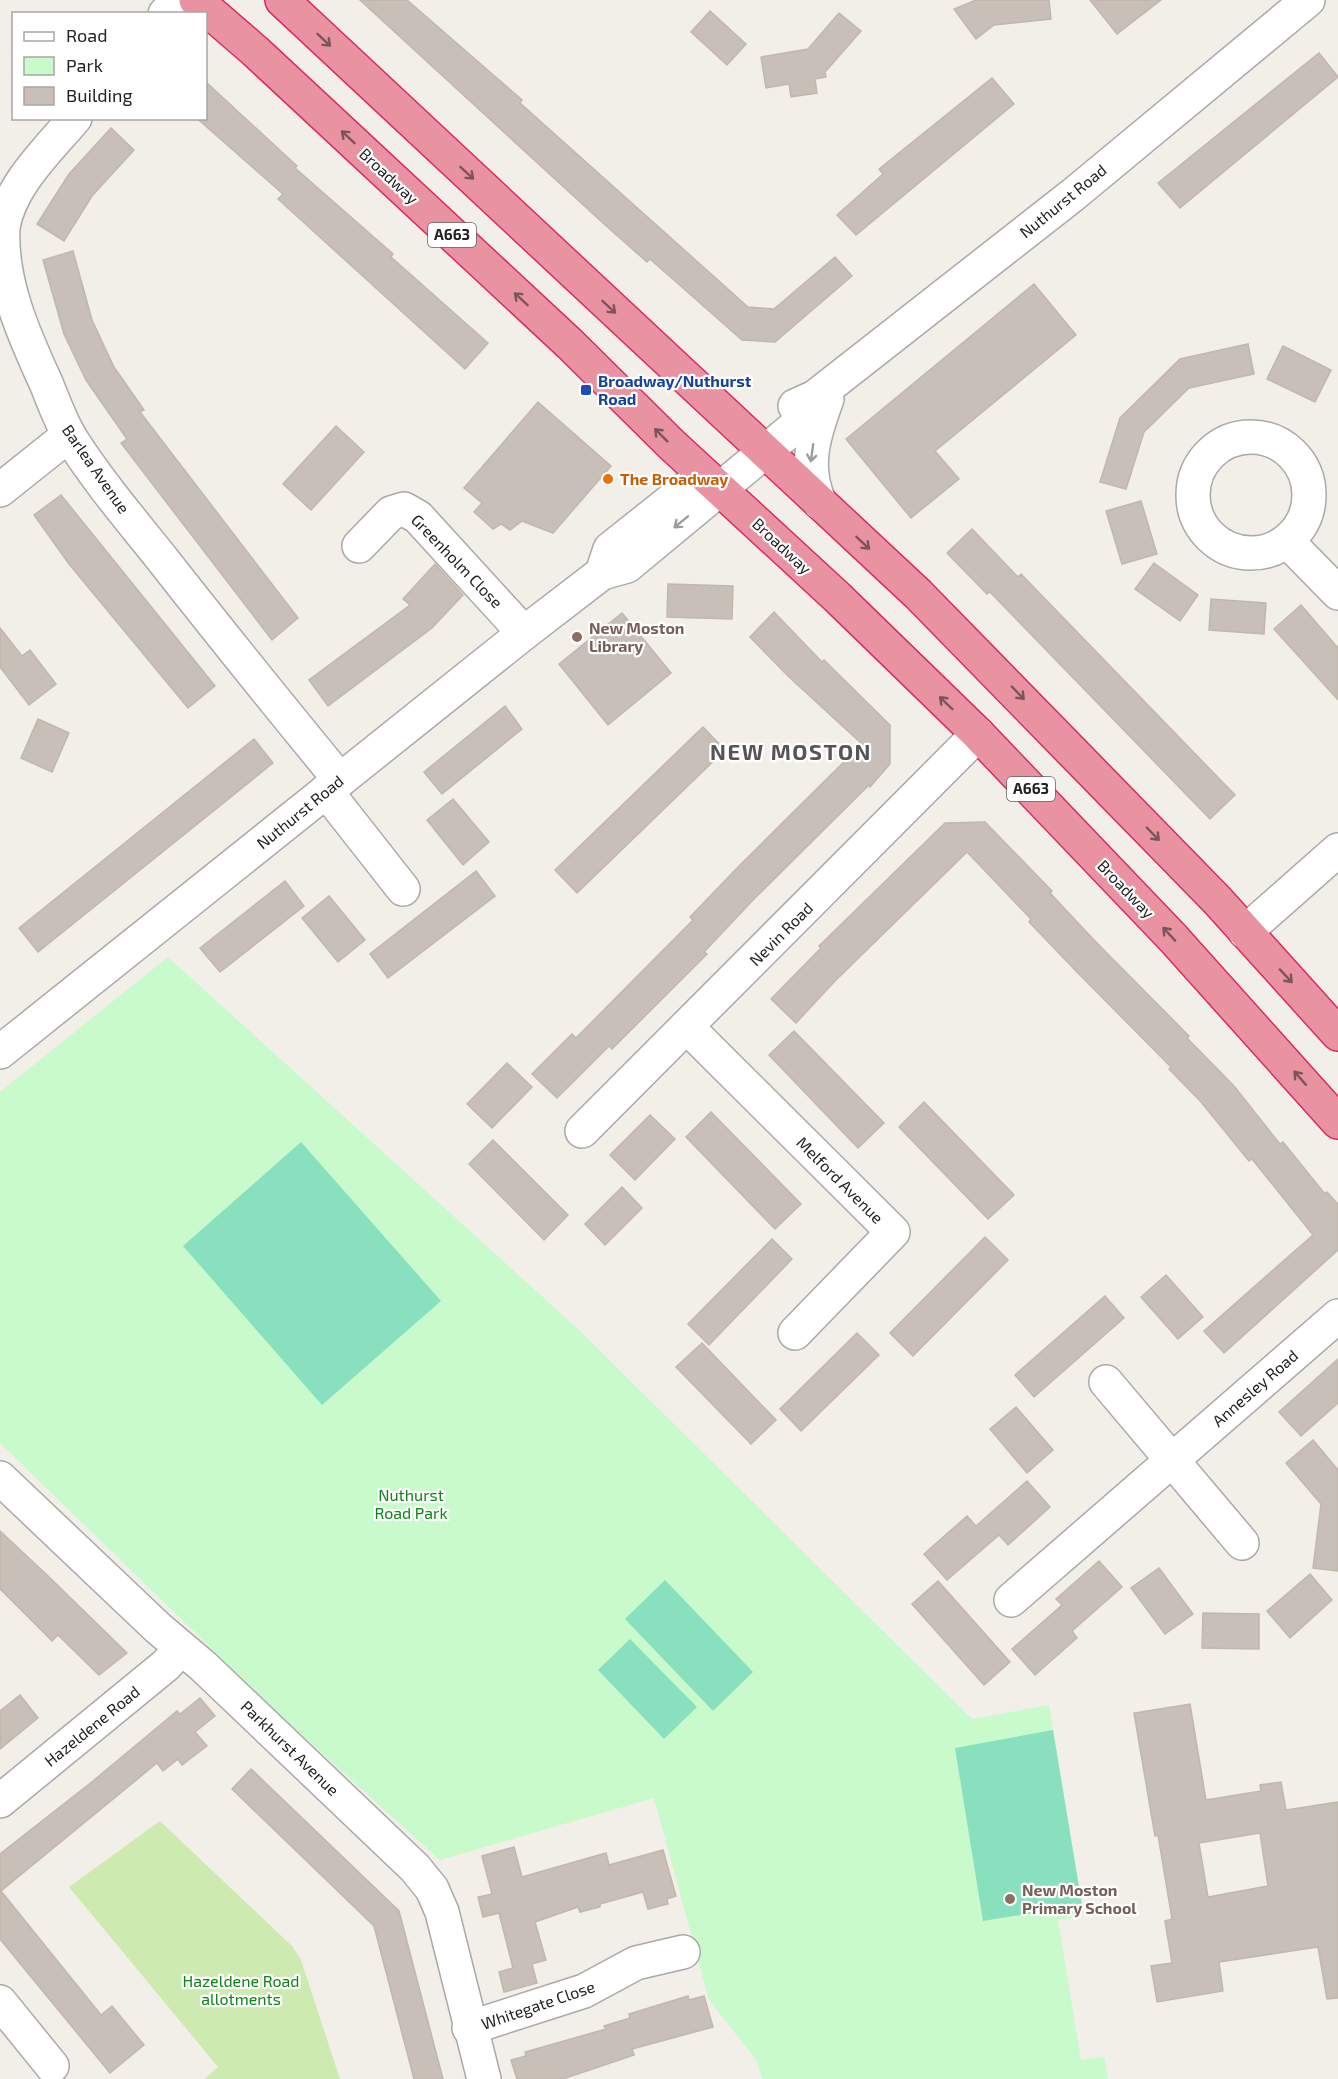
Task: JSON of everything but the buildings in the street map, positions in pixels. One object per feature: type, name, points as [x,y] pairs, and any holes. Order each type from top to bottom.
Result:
[{"type":"highway","name":"Broadway","points":[[196,0],[255,51],[713,481],[978,734],[1173,938],[1338,1122]]},
{"type":"highway","points":[[282,0],[820,503],[1010,685],[1245,932],[1338,1034]]},
{"type":"street","points":[[167,12],[177,0]]},
{"type":"street","name":"Nuthurst Road","points":[[0,1052],[524,633],[602,573],[627,566],[713,481],[757,445],[789,408],[826,388],[1074,194],[1308,0]]},
{"type":"street","name":"Barlea Avenue","points":[[73,120],[34,167],[14,199],[3,226],[1,256],[6,287],[17,319],[69,435],[333,785],[403,889]]},
{"type":"street","points":[[820,503],[813,483],[811,459],[826,388]]},
{"type":"street","points":[[0,490],[69,435]]},
{"type":"street","name":"Greenholm Close","points":[[359,546],[391,513],[404,509],[418,517],[524,633]]},
{"type":"street","points":[[1287,541],[1338,592]]},
{"type":"street","name":"Nevin Road","points":[[582,1131],[688,1028],[978,734]]},
{"type":"street","points":[[1245,932],[1338,850]]},
{"type":"street","name":"Melford Avenue","points":[[688,1028],[893,1232],[795,1333]]},
{"type":"street","name":"Annesley Road","points":[[1011,1600],[1338,1316]]},
{"type":"street","points":[[1106,1382],[1242,1543]]},
{"type":"street","name":"Parkhurst Avenue","points":[[0,1478],[181,1648],[204,1666],[427,1882],[442,1912],[484,2079]]},
{"type":"street","name":"Hazeldene Road","points":[[0,1801],[166,1665],[181,1648]]},
{"type":"street","name":"Whitegate Close","points":[[470,2028],[585,1991],[633,1950],[683,1952]]},
{"type":"street","points":[[0,2002],[52,2066]]},
{"type":"green space","name":"Nuthurst Road Park","points":[[168,957],[578,1329],[972,1719],[1049,1705],[1082,1905],[1074,1907],[1076,1917],[1058,1920],[1081,2060],[1104,2057],[1108,2079],[762,2079],[757,2061],[709,2000],[654,1798],[440,1860],[284,1719],[0,1443],[0,1092]]},
{"type":"green space","points":[[301,1142],[441,1301],[322,1405],[183,1246]]},
{"type":"green space","points":[[665,1580],[753,1672],[713,1711],[625,1619]]},
{"type":"green space","points":[[630,1639],[697,1707],[664,1739],[598,1670]]},
{"type":"green space","points":[[1053,1730],[1082,1905],[983,1921],[955,1748]]},
{"type":"green space","name":"Hazeldene Road allotments","points":[[160,1821],[293,1947],[301,1960],[340,2079],[204,2079],[218,2067],[69,1887]]},
{"type":"place","name":"Broadway/Nuthurst Road","points":[[586,390]]},
{"type":"place","name":"The Broadway","points":[[608,479]]},
{"type":"place","name":"New Moston Library","points":[[577,637]]},
{"type":"place","name":"New Moston Primary School","points":[[1010,1899]]},
{"type":"district","name":"NEW MOSTON","points":[[791,752]]}]
